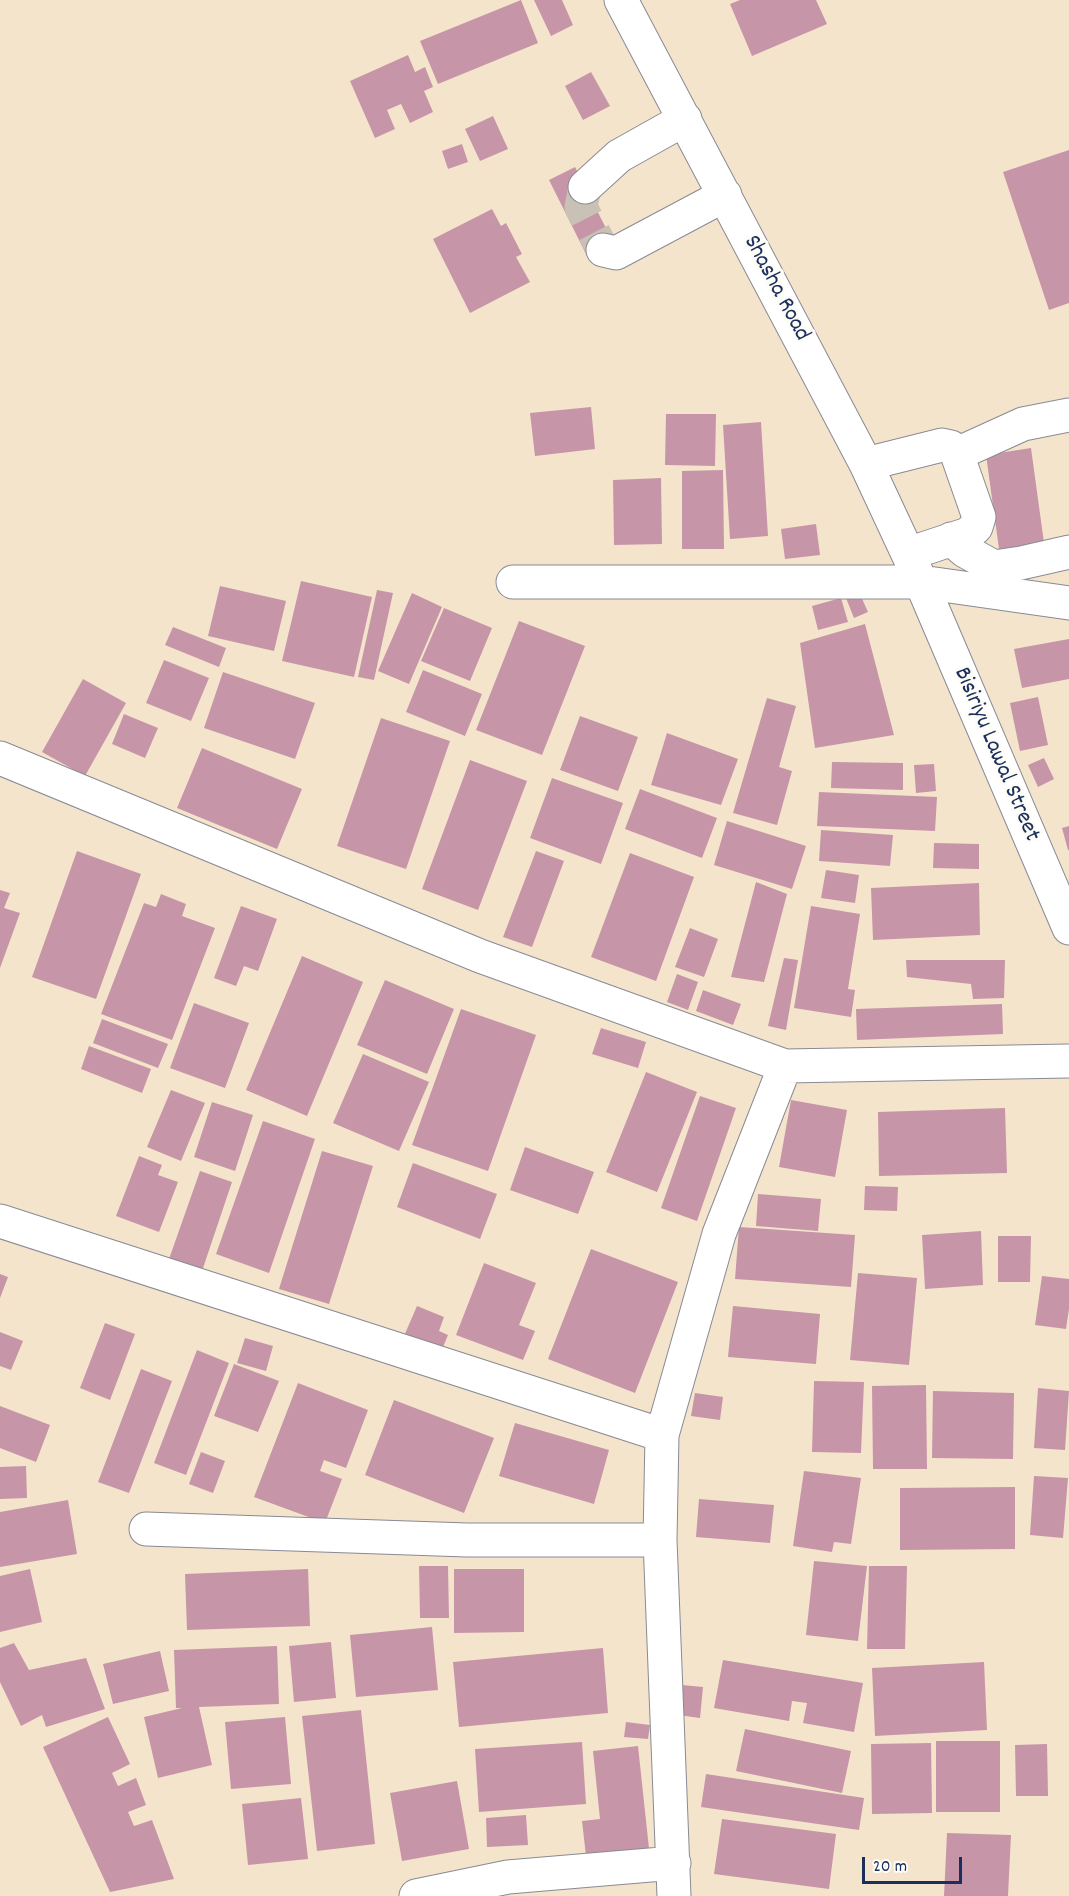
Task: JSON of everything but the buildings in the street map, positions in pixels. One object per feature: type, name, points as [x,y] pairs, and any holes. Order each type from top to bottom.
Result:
[{"type":"street","name":"Shasha Road","points":[[621,0],[866,464],[915,568]]},
{"type":"street","points":[[585,187],[619,156],[684,119]]},
{"type":"street","points":[[603,250],[616,253],[725,195]]},
{"type":"street","points":[[957,454],[1023,424],[1069,415]]},
{"type":"street","points":[[866,464],[942,445],[951,447],[957,454],[979,517],[976,527],[968,534],[951,539],[915,568]]},
{"type":"street","points":[[951,539],[965,551],[994,567],[1069,552]]},
{"type":"street","points":[[513,582],[915,568],[1069,603]]},
{"type":"street","name":"Bisiriyu Lawal Street","points":[[915,568],[1069,928]]},
{"type":"street","points":[[0,758],[480,956],[785,1066],[1069,1061]]},
{"type":"street","points":[[674,1896],[660,1540],[662,1435],[719,1234],[785,1066]]},
{"type":"street","points":[[0,1221],[662,1435]]},
{"type":"street","points":[[146,1529],[467,1540],[660,1540]]},
{"type":"street","points":[[416,1896],[508,1877],[674,1863]]},
{"type":"tunnel","points":[[585,187],[581,207],[603,250]]}]
